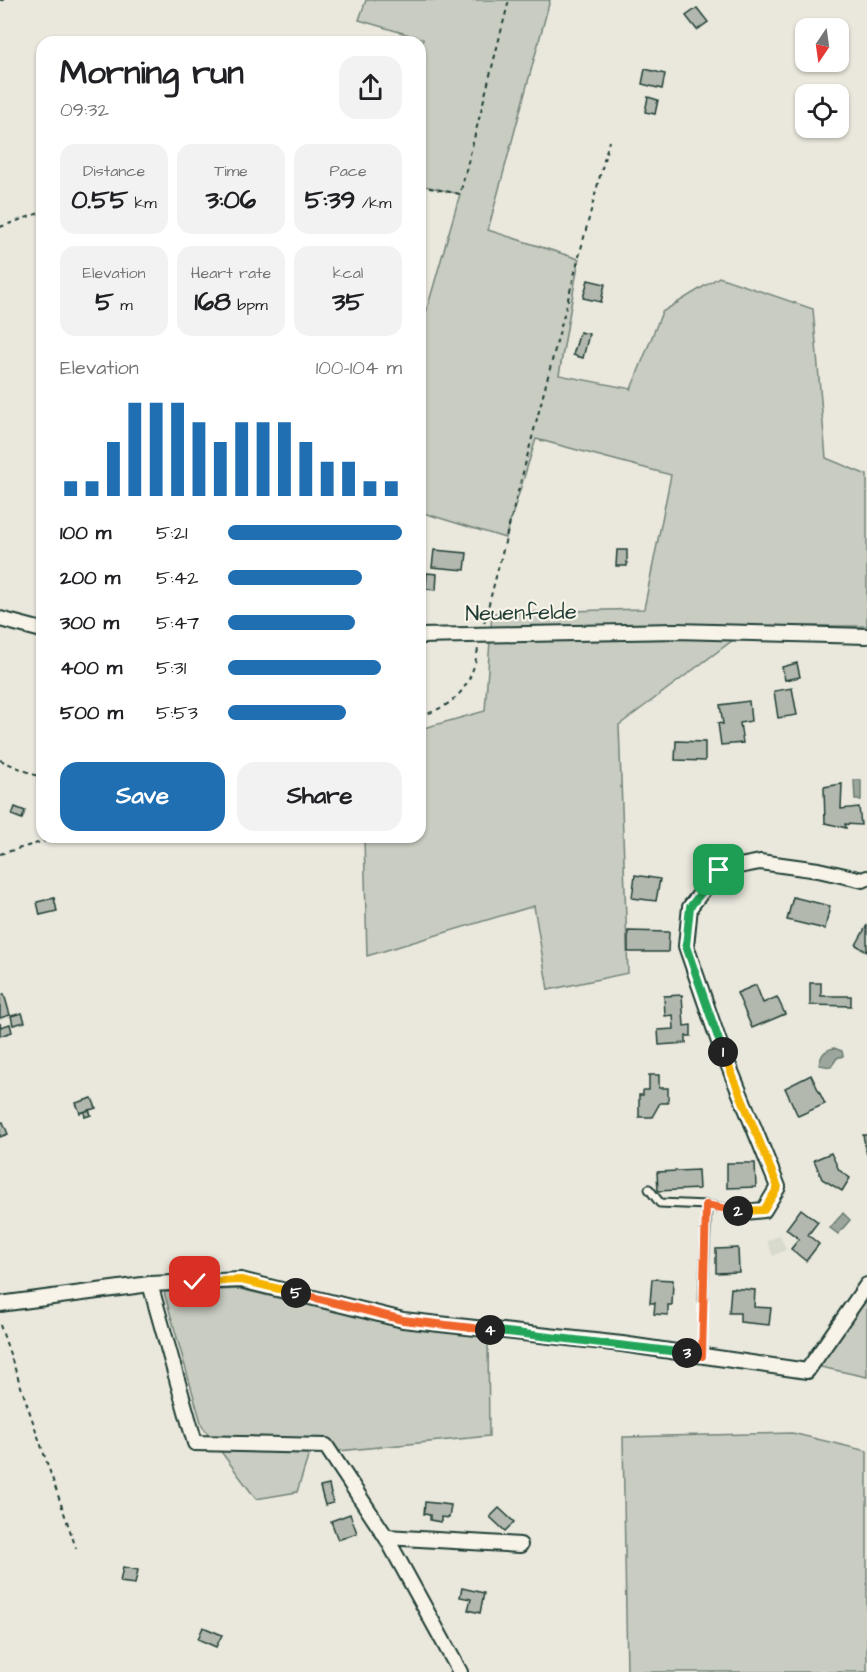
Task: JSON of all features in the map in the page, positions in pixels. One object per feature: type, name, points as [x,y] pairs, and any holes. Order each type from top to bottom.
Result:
[{"type":"street","points":[[0,619],[36,628]]},
{"type":"street","name":"Neuenfelde","points":[[426,636],[624,632],[867,636]]},
{"type":"street","points":[[745,1212],[764,1210],[778,1187],[719,1042],[686,946],[690,907],[719,870],[760,862],[818,870],[863,880],[867,878]]},
{"type":"street","points":[[0,1304],[150,1284],[241,1280],[403,1320],[622,1344],[807,1371],[867,1285]]},
{"type":"street","points":[[150,1284],[195,1443],[326,1446],[386,1537],[460,1672]]},
{"type":"street","points":[[386,1537],[520,1545]]},
{"type":"lane","points":[[649,1189],[660,1203],[706,1205],[745,1212]]},
{"type":"lane","points":[[703,1300],[706,1205]]},
{"type":"path","points":[[426,187],[460,194],[509,0]]},
{"type":"path","points":[[426,714],[443,709],[460,693],[473,673],[609,141]]},
{"type":"path","points":[[0,227],[36,214]]},
{"type":"path","points":[[0,760],[36,775]]},
{"type":"path","points":[[0,854],[38,843]]},
{"type":"path","points":[[702,1356],[703,1300]]},
{"type":"path","points":[[0,1325],[76,1548]]},
{"type":"shaded area","points":[[366,0],[550,0],[488,230],[579,259],[559,375],[631,389],[662,312],[719,277],[813,309],[826,458],[867,475],[867,626],[752,626],[619,725],[628,973],[548,990],[534,906],[367,956],[364,843],[426,843],[426,727],[485,711],[492,613],[644,609],[671,475],[536,439],[505,538],[426,514],[426,312],[460,194],[426,186],[426,36],[413,36],[359,20]]},
{"type":"shaded area","points":[[854,780],[861,780],[861,800],[855,800]]},
{"type":"shaded area","points":[[834,1048],[842,1051],[843,1056],[837,1058],[831,1067],[819,1065],[824,1054]]},
{"type":"shaded area","points":[[843,1213],[850,1220],[838,1234],[830,1228]]},
{"type":"shaded area","points":[[780,1235],[786,1250],[773,1256],[767,1241]]},
{"type":"shaded area","points":[[240,1289],[394,1325],[488,1336],[489,1436],[309,1454],[297,1492],[256,1499],[202,1426],[164,1292]]},
{"type":"shaded area","points":[[867,1295],[867,1377],[816,1366]]},
{"type":"shaded area","points":[[792,1433],[867,1451],[867,1672],[627,1672],[623,1437]]},
{"type":"building","points":[[697,8],[708,22],[697,30],[686,16]]},
{"type":"building","points":[[645,69],[665,74],[662,89],[642,84]]},
{"type":"building","points":[[648,97],[658,100],[655,114],[645,112]]},
{"type":"building","points":[[588,280],[605,284],[601,302],[583,298]]},
{"type":"building","points":[[580,332],[589,334],[583,358],[573,355]]},
{"type":"building","points":[[434,550],[467,553],[465,570],[432,567]]},
{"type":"building","points":[[617,550],[627,550],[627,566],[616,566]]},
{"type":"building","points":[[427,573],[437,574],[436,590],[426,589]]},
{"type":"building","points":[[797,663],[800,677],[785,680],[782,667]]},
{"type":"building","points":[[792,688],[797,715],[778,718],[774,691]]},
{"type":"building","points":[[749,701],[751,721],[740,723],[743,743],[721,745],[718,723],[723,724],[720,705]]},
{"type":"building","points":[[676,741],[705,742],[705,761],[675,760]]},
{"type":"building","points":[[842,784],[841,809],[859,807],[861,825],[845,824],[846,828],[825,823],[824,787]]},
{"type":"building","points":[[15,807],[25,811],[22,819],[12,815]]},
{"type":"building","points":[[635,875],[660,879],[656,901],[632,898]]},
{"type":"building","points":[[793,897],[830,906],[825,929],[787,920]]},
{"type":"building","points":[[54,898],[57,911],[40,915],[37,902]]},
{"type":"building","points":[[867,925],[867,952],[856,945]]},
{"type":"building","points":[[628,931],[669,932],[668,952],[628,952]]},
{"type":"building","points":[[810,983],[821,983],[821,996],[851,996],[851,1006],[810,1005]]},
{"type":"building","points":[[756,985],[763,1003],[777,997],[785,1014],[752,1028],[737,993]]},
{"type":"building","points":[[4,994],[10,1015],[0,1018],[0,995]]},
{"type":"building","points":[[682,995],[684,1026],[691,1025],[691,1036],[686,1036],[686,1043],[659,1045],[658,1030],[674,1029],[673,1015],[665,1016],[664,996]]},
{"type":"building","points":[[22,1013],[25,1022],[13,1025],[11,1016]]},
{"type":"building","points":[[0,1023],[1,1027],[10,1024],[12,1032],[0,1036]]},
{"type":"building","points":[[649,1075],[659,1075],[659,1088],[668,1088],[668,1103],[660,1103],[652,1117],[639,1117],[639,1095],[643,1095],[643,1090],[649,1090]]},
{"type":"building","points":[[811,1075],[825,1104],[798,1116],[785,1088]]},
{"type":"building","points":[[92,1098],[96,1108],[80,1113],[76,1103]]},
{"type":"building","points":[[89,1110],[91,1115],[85,1117],[84,1112]]},
{"type":"building","points":[[3,1122],[8,1134],[0,1137],[0,1123]]},
{"type":"building","points":[[863,1135],[867,1135],[867,1155]]},
{"type":"building","points":[[831,1153],[839,1170],[850,1178],[842,1191],[822,1179],[814,1160]]},
{"type":"building","points":[[727,1163],[755,1163],[756,1187],[727,1188]]},
{"type":"building","points":[[698,1170],[699,1189],[658,1191],[657,1172]]},
{"type":"building","points":[[801,1209],[818,1222],[808,1235],[819,1244],[806,1261],[791,1249],[799,1239],[786,1229]]},
{"type":"building","points":[[738,1248],[739,1272],[716,1273],[716,1249]]},
{"type":"building","points":[[652,1279],[673,1280],[672,1305],[668,1305],[668,1315],[654,1314],[655,1303],[650,1303]]},
{"type":"building","points":[[731,1288],[755,1290],[754,1307],[771,1308],[769,1325],[740,1322],[740,1313],[729,1313]]},
{"type":"building","points":[[329,1485],[333,1503],[325,1505],[320,1487]]},
{"type":"building","points":[[425,1502],[451,1505],[449,1518],[441,1517],[441,1522],[430,1520],[430,1515],[424,1514]]},
{"type":"building","points":[[499,1508],[514,1522],[505,1531],[490,1517]]},
{"type":"building","points":[[350,1514],[357,1533],[338,1540],[331,1521]]},
{"type":"building","points":[[123,1567],[138,1570],[135,1584],[120,1582]]},
{"type":"building","points":[[462,1588],[484,1593],[480,1613],[468,1610],[471,1599],[460,1597]]},
{"type":"building","points":[[203,1627],[222,1635],[216,1647],[198,1639]]},
{"type":"route","points":[[195,1282],[241,1280],[403,1320],[622,1344],[702,1356],[706,1205],[745,1212],[764,1210],[778,1187],[719,1042],[686,946],[690,907],[719,870]]}]
